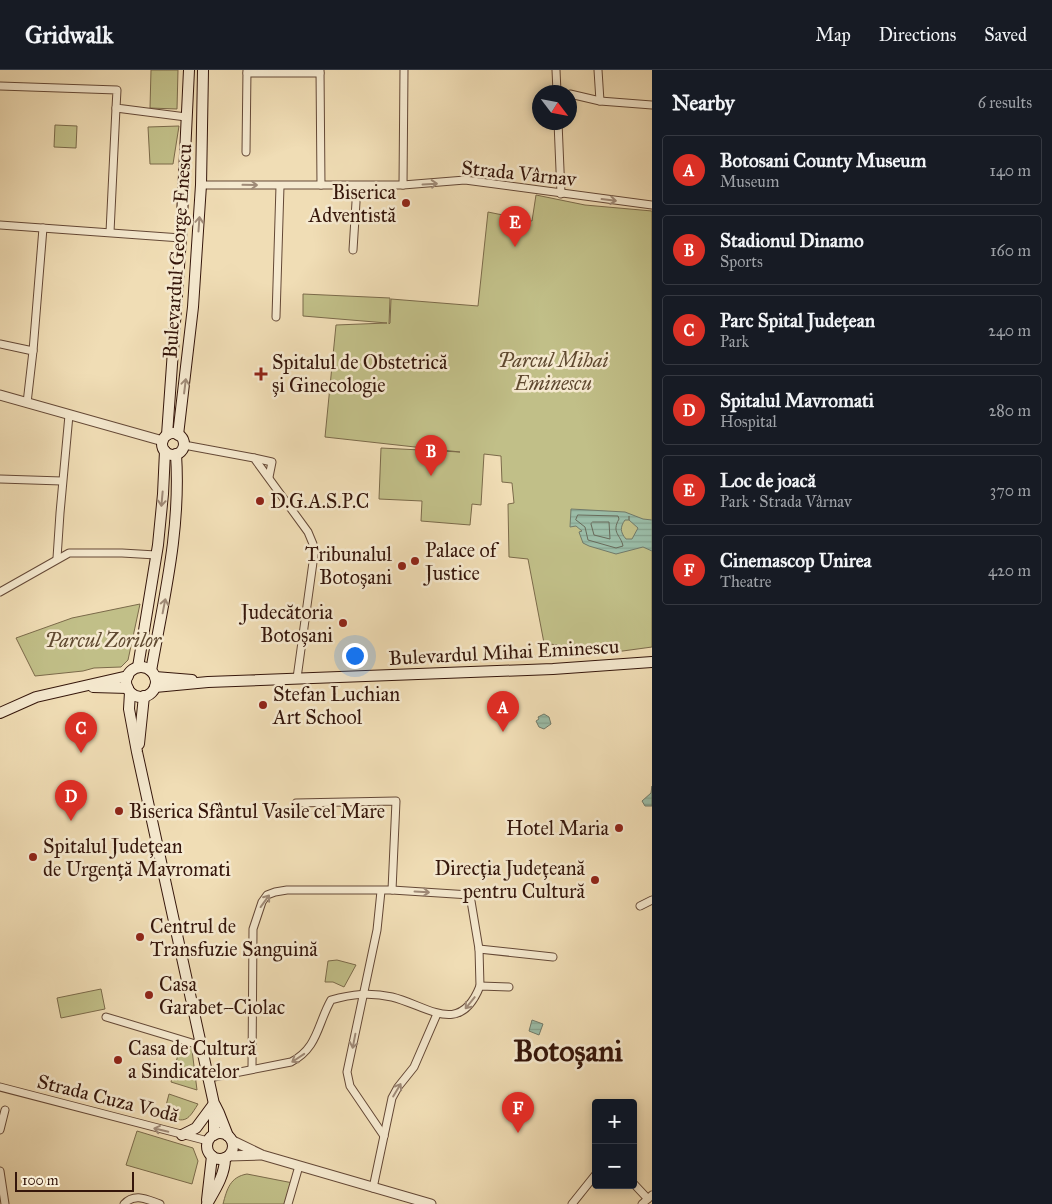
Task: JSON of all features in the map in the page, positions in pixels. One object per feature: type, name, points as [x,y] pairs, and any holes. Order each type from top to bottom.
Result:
[{"type":"main road","name":"Bulevardul George Enescu","points":[[138,667],[156,555],[163,494],[165,442],[182,238],[189,70]]},
{"type":"main road","name":"Bulevardul George Enescu","points":[[178,434],[190,345],[201,185],[203,70]]},
{"type":"main road","points":[[173,433],[178,434],[184,445],[176,454],[170,454],[165,442],[173,433]]},
{"type":"main road","points":[[79,687],[129,690],[134,695],[144,696],[151,692],[172,558],[178,473],[176,454]]},
{"type":"main road","name":"Bulevardul Mihai Eminescu","points":[[154,678],[208,682],[553,669],[652,662]]},
{"type":"main road","points":[[154,678],[143,667],[132,670],[126,680],[129,690],[129,709],[214,1104],[211,1138],[208,1149],[212,1156],[218,1159],[226,1157]]},
{"type":"main road","points":[[0,712],[36,697],[128,676]]},
{"type":"main road","points":[[137,752],[144,696]]},
{"type":"main road","points":[[182,1135],[196,1128],[214,1104]]},
{"type":"main road","points":[[207,1204],[220,1180],[226,1157],[233,1147],[214,1104]]},
{"type":"main road","points":[[211,1138],[221,1134],[229,1138]]},
{"type":"main road","points":[[207,1204],[212,1156]]},
{"type":"street","points":[[403,185],[404,70]]},
{"type":"street","points":[[556,70],[557,85]]},
{"type":"street","points":[[598,70],[600,101]]},
{"type":"street","points":[[246,152],[247,72],[320,71],[321,186]]},
{"type":"street","points":[[0,86],[118,90],[110,232]]},
{"type":"street","points":[[577,96],[600,101],[652,105]]},
{"type":"street","points":[[116,108],[186,117]]},
{"type":"street","points":[[558,130],[561,194]]},
{"type":"street","name":"Strada Vârnav","points":[[201,185],[357,186],[403,185],[465,180],[652,205]]},
{"type":"street","points":[[276,317],[280,186]]},
{"type":"street","points":[[353,250],[357,186]]},
{"type":"street","points":[[0,225],[182,238]]},
{"type":"street","points":[[27,403],[33,351],[42,228]]},
{"type":"street","points":[[0,344],[33,351]]},
{"type":"street","points":[[0,395],[165,442]]},
{"type":"street","points":[[57,558],[69,415]]},
{"type":"street","points":[[184,445],[272,462],[269,476]]},
{"type":"street","points":[[254,458],[269,476],[308,532],[313,544],[314,555],[297,678]]},
{"type":"street","points":[[0,479],[62,481]]},
{"type":"street","points":[[0,592],[57,558],[69,553],[156,555]]},
{"type":"street","points":[[296,803],[396,801],[392,890]]},
{"type":"street","points":[[209,1078],[291,1062],[302,1056],[311,1047],[331,1000],[348,995],[363,993],[391,997],[437,1014],[452,1015],[465,1010],[474,1000],[480,986],[479,949],[470,895],[392,890],[287,890],[267,895],[262,902],[253,929],[252,1069]]},
{"type":"street","points":[[381,891],[377,930],[347,1072],[350,1086],[384,1136]]},
{"type":"street","points":[[640,906],[652,900]]},
{"type":"street","points":[[479,949],[553,957]]},
{"type":"street","points":[[480,986],[509,987]]},
{"type":"street","points":[[373,1188],[392,1098],[414,1067],[437,1014]]},
{"type":"street","points":[[106,1017],[202,1046]]},
{"type":"street","name":"Strada Cuza Vodă","points":[[0,1087],[182,1135],[211,1138]]},
{"type":"street","points":[[0,1130],[5,1110]]},
{"type":"street","points":[[229,1138],[262,1155],[431,1204]]},
{"type":"street","points":[[226,1157],[262,1155]]},
{"type":"street","points":[[288,1204],[299,1166]]},
{"type":"street","points":[[0,1171],[5,1204]]},
{"type":"street","points":[[575,1203],[592,1180]]},
{"type":"street","points":[[637,1188],[647,1199]]},
{"type":"street","points":[[124,1204],[131,1198],[139,1197],[160,1204]]},
{"type":"green space","points":[[151,70],[178,70],[177,109],[150,108]]},
{"type":"green space","points":[[55,125],[77,126],[76,148],[54,147]]},
{"type":"green space","points":[[179,126],[173,164],[150,164],[148,127]]},
{"type":"green space","name":"Parcul Mihai Eminescu","points":[[536,195],[585,205],[652,211],[652,647],[608,653],[544,643],[528,559],[509,557],[508,504],[514,503],[512,483],[502,482],[501,456],[484,454],[481,505],[472,504],[470,525],[421,521],[422,501],[379,499],[381,448],[460,452],[325,437],[336,325],[387,323],[303,316],[303,294],[390,298],[389,324],[391,299],[478,306],[488,212],[532,221]]},
{"type":"green space","name":"Parcul Zorilor","points":[[140,604],[128,660],[121,667],[94,668],[35,676],[16,638],[72,618]]},
{"type":"green space","points":[[337,960],[356,965],[344,987],[333,982],[325,982],[328,961]]},
{"type":"green space","points":[[101,989],[105,1009],[61,1018],[57,998]]},
{"type":"green space","points":[[182,1039],[191,1042],[197,1090],[171,1082]]},
{"type":"green space","points":[[169,1094],[198,1104],[191,1115],[184,1120],[163,1117]]},
{"type":"green space","points":[[137,1131],[193,1148],[198,1161],[192,1184],[126,1165]]},
{"type":"green space","points":[[247,1174],[293,1183],[287,1204],[223,1204],[230,1184],[237,1178]]},
{"type":"water","points":[[571,509],[625,512],[643,519],[652,520],[652,551],[643,547],[616,554],[583,543],[579,532],[582,531],[576,526],[570,527]],"holes":[[[625,520],[629,520],[638,528],[632,539],[626,539],[622,532],[622,525]]]},
{"type":"water","points":[[544,714],[549,717],[551,724],[544,729],[539,727],[536,721],[539,719],[538,717]]},
{"type":"water","points":[[652,786],[652,806],[645,806],[642,801],[651,793]]},
{"type":"water","points":[[532,1020],[543,1024],[539,1035],[529,1031]]},
{"type":"place","name":"Biserica Adventistă","points":[[406,203]]},
{"type":"place","name":"Loc de joacă","points":[[515,247]]},
{"type":"place","name":"Spitalul de Obstetrică și Ginecologie","points":[[261,374]]},
{"type":"place","name":"Stadionul Dinamo","points":[[431,476]]},
{"type":"place","name":"D.G.A.S.P.C","points":[[260,501]]},
{"type":"place","name":"Palace of Justice","points":[[415,561]]},
{"type":"place","name":"Tribunalul Botoșani","points":[[402,566]]},
{"type":"place","name":"Judecătoria Botoșani","points":[[343,623]]},
{"type":"place","name":"Stefan Luchian Art School","points":[[263,705]]},
{"type":"place","name":"Botosani County Museum","points":[[503,732]]},
{"type":"place","name":"Parc Spital Județean","points":[[81,753]]},
{"type":"place","name":"Biserica Sfântul Vasile cel Mare","points":[[119,811]]},
{"type":"place","name":"Spitalul Mavromati","points":[[71,821]]},
{"type":"place","name":"Hotel Maria","points":[[619,828]]},
{"type":"place","name":"Spitalul Județean de Urgență Mavromati","points":[[33,857]]},
{"type":"place","name":"Direcția Județeană pentru Cultură","points":[[595,880]]},
{"type":"place","name":"Centrul de Transfuzie Sanguină","points":[[140,937]]},
{"type":"place","name":"Casa Garabet–Ciolac","points":[[149,995]]},
{"type":"place","name":"Casa de Cultură a Sindicatelor","points":[[118,1060]]},
{"type":"place","name":"Cinemascop Unirea","points":[[518,1133]]},
{"type":"district","name":"Botoșani","points":[[568,1051]]}]
